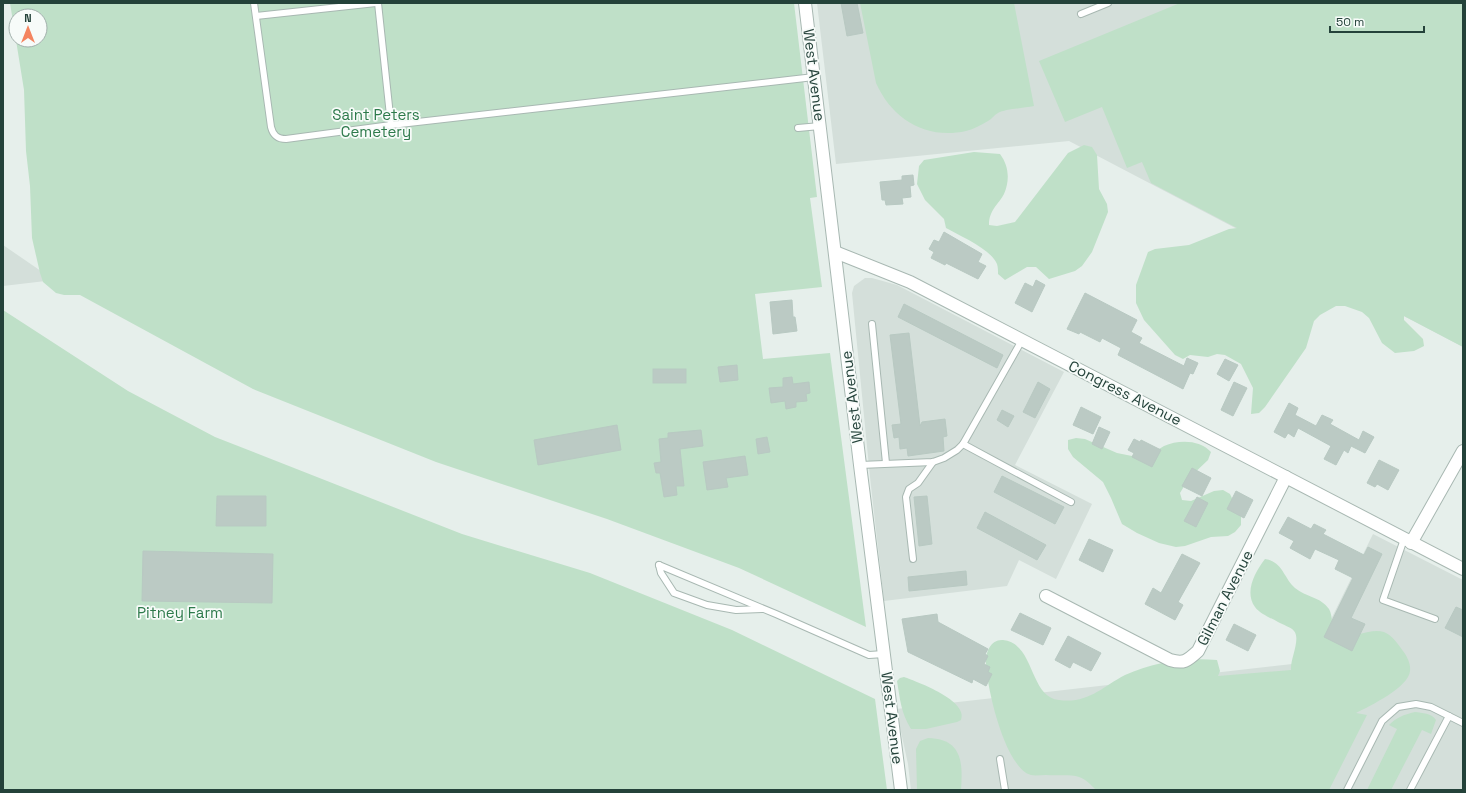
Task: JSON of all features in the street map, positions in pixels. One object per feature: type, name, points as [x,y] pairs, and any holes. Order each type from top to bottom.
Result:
[{"type":"street","name":"West Avenue","points":[[805,3],[860,464],[901,790]]},
{"type":"street","name":"Congress Avenue","points":[[835,252],[910,282],[1463,569]]},
{"type":"street","points":[[1408,541],[1463,451]]},
{"type":"street","name":"Gilman Avenue","points":[[1046,596],[1170,660],[1179,662],[1189,659],[1198,651],[1286,477]]},
{"type":"lane","points":[[254,3],[271,127],[272,132],[280,139],[390,125],[814,77]]},
{"type":"lane","points":[[256,16],[377,3],[390,125]]},
{"type":"lane","points":[[1081,14],[1108,3]]},
{"type":"lane","points":[[798,128],[820,126]]},
{"type":"lane","points":[[872,324],[886,463]]},
{"type":"lane","points":[[860,464],[933,462],[944,458],[957,450],[963,444],[1022,340]]},
{"type":"lane","points":[[963,444],[1071,502]]},
{"type":"lane","points":[[913,559],[906,497],[909,489],[918,483],[933,462]]},
{"type":"lane","points":[[1408,541],[1383,600],[1435,619]]},
{"type":"lane","points":[[763,609],[736,610],[707,605],[674,593],[661,573],[660,566],[756,606],[763,609],[869,655],[884,654]]},
{"type":"lane","points":[[1347,790],[1382,721],[1398,707],[1416,704],[1431,707],[1463,723]]},
{"type":"lane","points":[[1410,790],[1449,716]]},
{"type":"lane","points":[[1000,759],[1005,790]]},
{"type":"shaded area","points":[[817,3],[1463,3],[1463,347],[1069,141],[836,164]]},
{"type":"shaded area","points":[[3,245],[54,280],[3,286]]},
{"type":"shaded area","points":[[865,278],[872,278],[897,285],[1064,372],[1015,465],[1092,504],[1056,579],[1019,560],[1007,586],[884,601],[852,293],[854,286]]},
{"type":"shaded area","points":[[1373,534],[1463,580],[1463,790],[911,790],[908,764],[896,709],[1310,662]]},
{"type":"green space","name":"Saint Peters Cemetery","points":[[10,3],[794,3],[817,197],[810,198],[822,287],[755,294],[763,359],[830,353],[866,627],[739,568],[607,519],[436,462],[253,389],[80,295],[64,295],[56,293],[43,282],[32,238],[30,186],[26,151],[24,90],[17,48],[48,48],[48,8],[11,8]]},
{"type":"green space","points":[[860,3],[1014,3],[1034,106],[1001,112],[983,124],[966,131],[951,133],[937,132],[912,124],[891,107],[876,83]]},
{"type":"green space","points":[[1180,3],[1463,3],[1463,347],[1404,316],[1404,320],[1423,339],[1424,346],[1414,351],[1395,353],[1382,343],[1369,318],[1362,312],[1345,306],[1336,306],[1320,315],[1314,321],[1306,348],[1265,407],[1259,413],[1251,414],[1253,388],[1241,364],[1225,355],[1217,354],[1208,357],[1190,355],[1183,359],[1175,355],[1144,320],[1136,303],[1136,285],[1148,252],[1155,249],[1189,245],[1229,229],[1237,228],[1151,183],[1142,162],[1127,168],[1102,107],[1065,122],[1039,61]]},
{"type":"green space","points":[[1084,145],[1092,147],[1097,155],[1099,189],[1107,204],[1108,212],[1092,252],[1082,266],[1075,271],[1049,279],[1036,267],[1027,267],[1005,280],[998,274],[997,264],[994,258],[974,243],[946,228],[944,219],[925,200],[917,184],[919,166],[924,160],[974,152],[1000,154],[1007,168],[1008,178],[1004,194],[990,215],[989,225],[997,226],[1015,222],[1068,153]]},
{"type":"green space","name":"Pitney Farm","points":[[3,310],[128,391],[215,437],[462,534],[590,573],[732,630],[875,699],[887,790],[3,790]]},
{"type":"green space","points":[[1076,438],[1085,439],[1117,453],[1142,458],[1164,446],[1176,442],[1189,442],[1202,445],[1211,452],[1208,460],[1189,478],[1180,493],[1182,500],[1191,501],[1214,491],[1223,490],[1230,494],[1241,517],[1241,525],[1235,532],[1228,536],[1211,537],[1185,546],[1176,547],[1159,543],[1137,533],[1122,524],[1103,482],[1073,457],[1068,449],[1068,440]]},
{"type":"green space","points":[[1265,559],[1276,563],[1295,588],[1318,599],[1326,605],[1331,615],[1333,636],[1346,637],[1372,631],[1384,632],[1390,635],[1397,643],[1406,655],[1409,663],[1410,671],[1408,677],[1403,683],[1388,695],[1356,713],[1367,715],[1329,790],[1096,790],[1082,778],[1076,776],[1031,775],[1022,769],[1013,758],[999,726],[990,690],[987,675],[986,656],[989,648],[995,642],[998,640],[1003,640],[1013,643],[1021,650],[1042,690],[1049,697],[1069,701],[1094,694],[1136,670],[1182,660],[1217,660],[1220,671],[1218,676],[1291,670],[1296,644],[1296,635],[1294,631],[1260,612],[1252,601],[1252,582]]},
{"type":"green space","points":[[904,677],[941,693],[950,699],[961,713],[961,720],[926,729],[911,729],[903,712],[897,681]]},
{"type":"green space","points":[[1415,712],[1424,713],[1436,720],[1431,734],[1422,730],[1391,790],[1367,790],[1397,729],[1389,725],[1400,717]]},
{"type":"green space","points":[[928,738],[939,739],[948,743],[958,754],[962,780],[961,790],[917,790],[916,749],[920,741]]},
{"type":"building","points":[[841,3],[857,3],[863,33],[847,36]]},
{"type":"building","points":[[913,175],[914,185],[910,186],[911,197],[902,198],[903,204],[886,205],[885,200],[882,200],[880,182],[902,180],[902,176]]},
{"type":"building","points":[[944,232],[982,254],[978,262],[986,266],[978,279],[946,263],[945,265],[931,258],[934,252],[929,249],[934,240],[939,242]]},
{"type":"building","points":[[1036,280],[1045,285],[1032,312],[1015,303],[1025,283],[1033,287]]},
{"type":"building","points":[[1085,293],[1137,320],[1131,332],[1142,338],[1139,343],[1184,366],[1187,358],[1198,363],[1193,374],[1190,373],[1183,389],[1118,355],[1121,348],[1102,338],[1100,342],[1080,332],[1079,334],[1067,329]]},
{"type":"building","points":[[792,300],[793,317],[795,317],[797,331],[773,334],[770,302]]},
{"type":"building","points":[[904,304],[1003,355],[997,368],[898,317]]},
{"type":"building","points":[[909,333],[920,426],[922,422],[945,419],[947,436],[943,437],[944,451],[908,456],[907,448],[900,449],[899,437],[894,438],[892,425],[901,424],[890,335]]},
{"type":"building","points":[[1225,359],[1238,365],[1229,381],[1217,374]]},
{"type":"building","points":[[737,365],[738,380],[720,382],[718,367]]},
{"type":"building","points":[[653,369],[686,369],[686,383],[653,383]]},
{"type":"building","points":[[792,377],[793,384],[809,382],[810,393],[806,394],[807,401],[796,402],[796,407],[786,409],[785,401],[771,403],[769,388],[783,387],[783,378]]},
{"type":"building","points":[[1038,382],[1050,389],[1035,418],[1023,412]]},
{"type":"building","points":[[1234,382],[1247,388],[1233,416],[1221,410]]},
{"type":"building","points":[[1289,403],[1298,408],[1295,415],[1316,426],[1322,415],[1333,420],[1330,424],[1359,440],[1363,431],[1374,437],[1365,453],[1351,446],[1348,453],[1344,450],[1336,465],[1324,459],[1331,446],[1298,428],[1294,437],[1288,433],[1285,438],[1274,432]]},
{"type":"building","points":[[1081,407],[1101,417],[1093,434],[1073,425]]},
{"type":"building","points":[[1002,410],[1014,416],[1008,427],[997,420]]},
{"type":"building","points":[[617,425],[621,450],[538,465],[534,440]]},
{"type":"building","points":[[1099,427],[1110,432],[1102,449],[1092,444]]},
{"type":"building","points":[[701,430],[703,446],[680,449],[684,486],[676,486],[677,495],[664,497],[660,473],[656,473],[654,463],[661,462],[659,439],[668,438],[668,433]]},
{"type":"building","points":[[767,437],[770,452],[758,454],[756,439]]},
{"type":"building","points":[[1134,439],[1140,442],[1141,440],[1161,450],[1152,467],[1132,457],[1134,453],[1128,450]]},
{"type":"building","points":[[745,456],[748,475],[726,478],[728,487],[707,490],[703,462]]},
{"type":"building","points":[[1379,460],[1399,470],[1388,490],[1377,484],[1375,487],[1367,483]]},
{"type":"building","points":[[1192,468],[1211,478],[1202,496],[1182,486]]},
{"type":"building","points":[[1002,476],[1064,507],[1055,524],[994,492]]},
{"type":"building","points":[[1236,491],[1253,500],[1244,518],[1227,509]]},
{"type":"building","points":[[217,496],[266,496],[266,526],[216,526]]},
{"type":"building","points":[[927,496],[932,544],[919,546],[914,497]]},
{"type":"building","points":[[1197,497],[1208,503],[1196,527],[1184,521]]},
{"type":"building","points":[[985,512],[1046,545],[1037,560],[977,528]]},
{"type":"building","points":[[1288,517],[1311,529],[1314,524],[1326,530],[1323,534],[1364,555],[1368,547],[1382,554],[1351,618],[1365,624],[1352,651],[1324,637],[1353,578],[1335,569],[1339,560],[1315,549],[1310,559],[1290,548],[1294,541],[1279,533]]},
{"type":"building","points":[[1089,539],[1113,550],[1103,572],[1079,560]]},
{"type":"building","points":[[143,551],[273,554],[272,603],[142,601]]},
{"type":"building","points":[[1182,554],[1200,563],[1178,602],[1183,605],[1175,620],[1145,604],[1153,588],[1161,593]]},
{"type":"building","points":[[966,571],[967,585],[909,591],[908,577]]},
{"type":"building","points":[[1456,607],[1463,610],[1463,637],[1445,628]]},
{"type":"building","points":[[1020,613],[1051,628],[1043,645],[1011,630]]},
{"type":"building","points":[[937,614],[938,622],[988,649],[985,654],[988,656],[984,664],[990,667],[988,672],[992,674],[986,686],[973,679],[972,683],[908,652],[902,619]]},
{"type":"building","points":[[1234,624],[1256,635],[1248,651],[1226,640]]},
{"type":"building","points":[[1068,636],[1101,653],[1091,671],[1073,662],[1070,668],[1055,660]]}]
